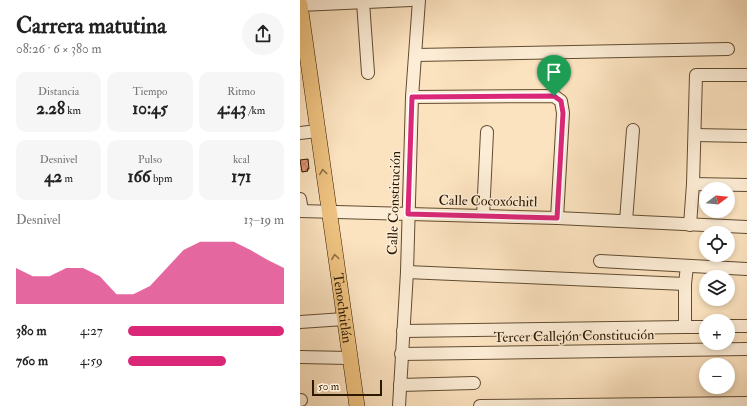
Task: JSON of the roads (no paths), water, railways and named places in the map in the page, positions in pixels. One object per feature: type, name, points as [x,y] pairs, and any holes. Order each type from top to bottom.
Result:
[{"type":"main road","name":"Tenochtitlán","points":[[300,5],[328,211],[357,406]]},
{"type":"street","points":[[300,5],[411,0]]},
{"type":"street","name":"Calle Constitución","points":[[399,406],[407,272],[412,97],[419,0]]},
{"type":"street","points":[[363,2],[368,73]]},
{"type":"street","points":[[416,55],[728,49]]},
{"type":"street","points":[[690,225],[695,135],[696,75],[747,75]]},
{"type":"street","points":[[412,97],[554,96],[561,101],[563,113],[557,218]]},
{"type":"street","points":[[626,221],[633,130]]},
{"type":"street","points":[[300,133],[317,131]]},
{"type":"street","points":[[483,216],[487,132]]},
{"type":"street","points":[[695,135],[747,136]]},
{"type":"street","points":[[693,184],[747,185]]},
{"type":"street","points":[[300,199],[301,211]]},
{"type":"street","name":"Calle Cocoxóchitl","points":[[301,211],[557,218],[747,228]]},
{"type":"street","points":[[600,262],[747,269]]},
{"type":"street","points":[[685,327],[685,284],[687,266]]},
{"type":"street","points":[[407,272],[685,284]]},
{"type":"street","points":[[300,322],[344,320]]},
{"type":"street","points":[[735,326],[747,326]]},
{"type":"street","points":[[403,331],[699,327]]},
{"type":"street","name":"Tercer Callejón Constitución","points":[[402,354],[747,349]]},
{"type":"street","points":[[300,357],[349,358]]},
{"type":"street","points":[[400,385],[474,384]]},
{"type":"street","points":[[480,406],[747,403]]}]
